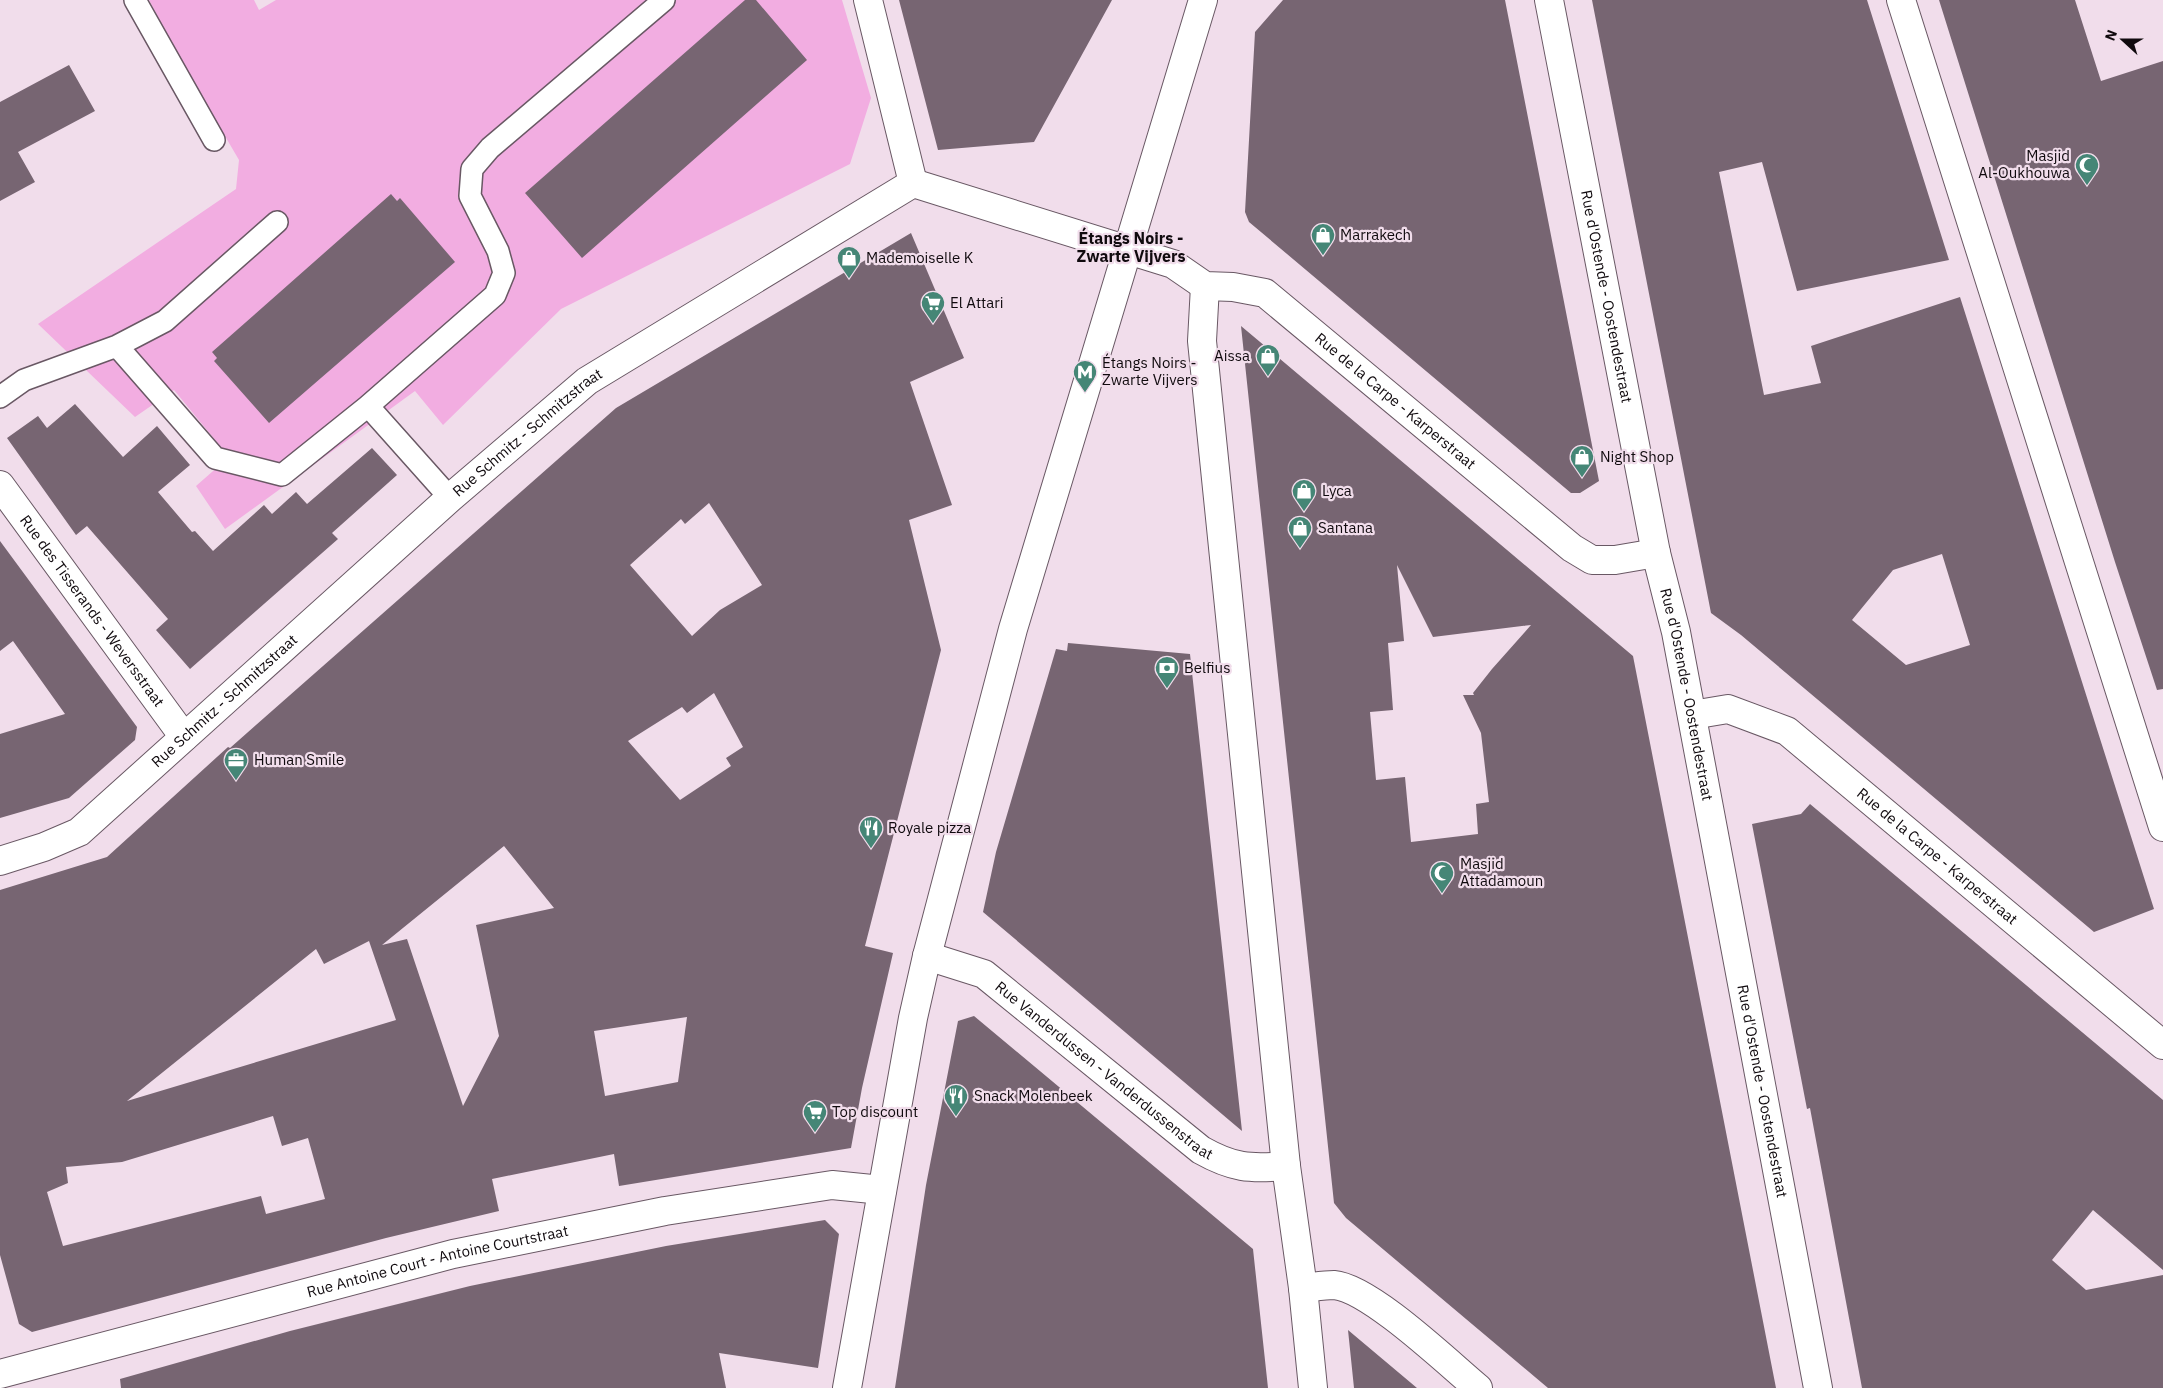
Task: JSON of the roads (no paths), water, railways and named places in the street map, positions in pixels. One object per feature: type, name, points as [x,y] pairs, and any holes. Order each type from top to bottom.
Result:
[{"type":"street","points":[[868,0],[912,183],[1172,264],[1205,286],[1202,341],[1286,1166],[1303,1288],[1313,1388]]},
{"type":"street","points":[[847,1388],[913,1018],[927,956],[1014,629],[1203,0]]},
{"type":"street","name":"Rue d'Ostende - Oostendestraat","points":[[1549,0],[1656,553],[1676,632],[1818,1388]]},
{"type":"street","points":[[1902,0],[2163,827]]},
{"type":"street","name":"Rue Schmitz - Schmitzstraat","points":[[0,860],[44,847],[79,832],[339,600],[450,498],[587,381],[912,183]]},
{"type":"street","name":"Rue de la Carpe - Karperstraat","points":[[1205,286],[1233,287],[1265,293],[1572,548],[1592,560],[1615,560],[1656,553]]},
{"type":"street","name":"Rue des Tisserands - Weversstraat","points":[[0,486],[184,737]]},
{"type":"street","name":"Rue de la Carpe - Karperstraat","points":[[1692,715],[1728,709],[1788,731],[2163,1045]]},
{"type":"street","name":"Rue Vanderdussen - Vanderdussenstraat","points":[[927,956],[984,974],[1200,1150],[1224,1163],[1255,1169],[1286,1166]]},
{"type":"street","name":"Rue Antoine Court - Antoine Courtstraat","points":[[0,1374],[472,1250],[665,1211],[832,1185],[882,1190]]},
{"type":"street","points":[[1303,1288],[1335,1285],[1361,1295],[1390,1315],[1478,1388]]},
{"type":"lane","points":[[135,0],[214,140]]},
{"type":"lane","points":[[117,346],[215,458],[282,475],[368,406],[495,295],[504,273],[498,251],[470,196],[472,169],[490,148],[664,0]]},
{"type":"lane","points":[[0,397],[24,380],[117,346],[165,321],[277,222]]},
{"type":"lane","points":[[368,406],[450,498]]},
{"type":"place","name":"Masjid Al-Oukhouwa","points":[[2087,186]]},
{"type":"place","name":"Marrakech","points":[[1323,256]]},
{"type":"place","name":"Mademoiselle K","points":[[849,279]]},
{"type":"place","name":"El Attari","points":[[933,324]]},
{"type":"place","name":"Aissa","points":[[1268,377]]},
{"type":"place","name":"Étangs Noirs - Zwarte Vijvers","points":[[1085,393]]},
{"type":"place","name":"Night Shop","points":[[1582,478]]},
{"type":"place","name":"Lyca","points":[[1304,512]]},
{"type":"place","name":"Santana","points":[[1300,549]]},
{"type":"place","name":"Belfius","points":[[1167,689]]},
{"type":"place","name":"Human Smile","points":[[236,781]]},
{"type":"place","name":"Royale pizza","points":[[871,849]]},
{"type":"place","name":"Masjid Attadamoun","points":[[1442,894]]},
{"type":"place","name":"Snack Molenbeek","points":[[956,1117]]},
{"type":"place","name":"Top discount","points":[[815,1133]]},
{"type":"district","name":"Étangs Noirs - Zwarte Vijvers","points":[[1131,247]]}]
